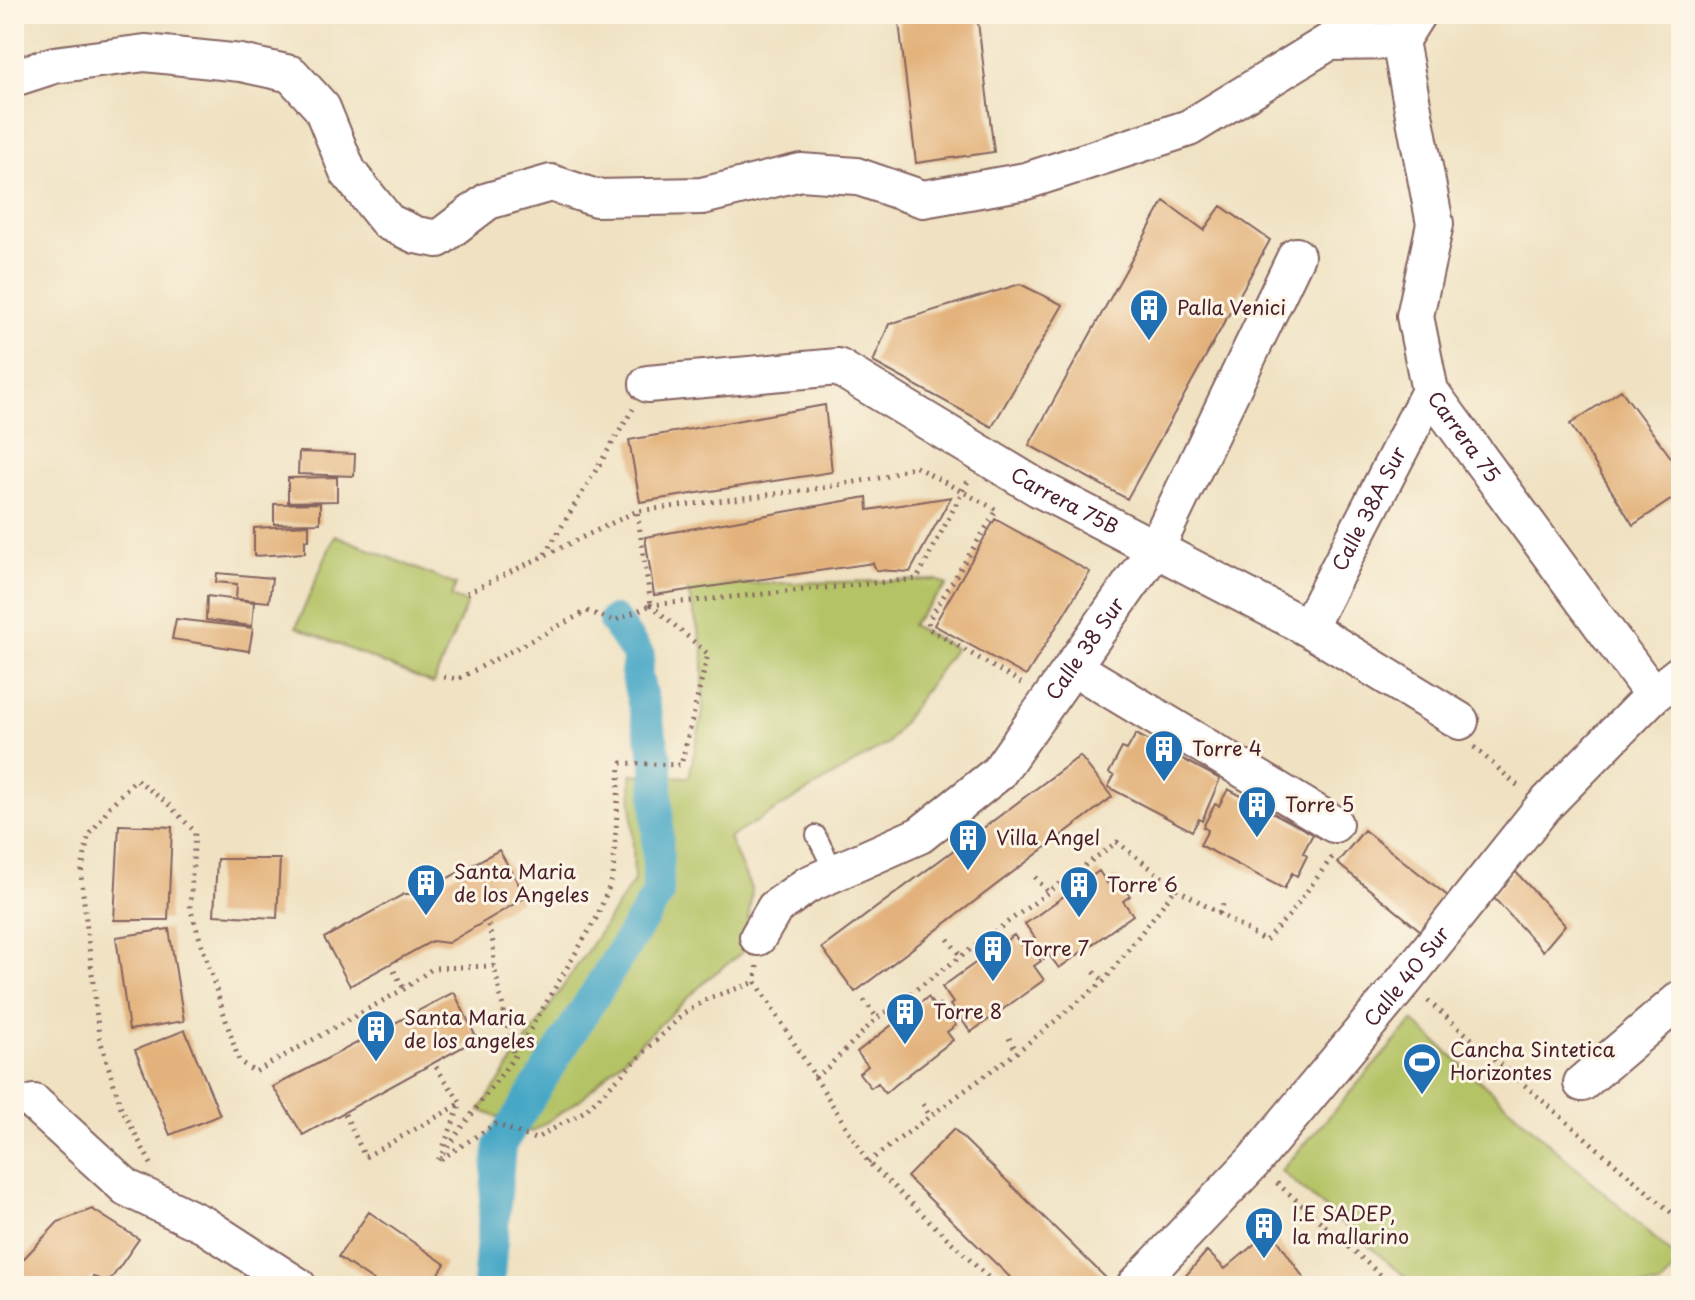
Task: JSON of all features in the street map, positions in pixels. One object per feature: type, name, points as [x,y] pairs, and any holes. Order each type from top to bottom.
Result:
[{"type":"street","points":[[14,78],[54,65],[145,53],[241,63],[291,74],[322,108],[348,172],[388,222],[416,235],[438,239],[488,201],[551,183],[596,198],[702,196],[801,172],[856,176],[923,199],[1026,181],[1189,128],[1329,42],[1408,28]]},
{"type":"street","name":"Carrera 75","points":[[1408,28],[1435,224],[1415,316],[1430,391],[1653,695]]},
{"type":"street","name":"Calle 38 Sur","points":[[758,937],[775,908],[807,885],[920,835],[998,773],[1156,548],[1296,256]]},
{"type":"street","name":"Carrera 75B","points":[[648,384],[838,367],[1038,488],[1308,628],[1460,721]]},
{"type":"street","name":"Calle 38A Sur","points":[[1308,628],[1430,391]]},
{"type":"street","points":[[1073,667],[1334,824]]},
{"type":"street","name":"Calle 40 Sur","points":[[1135,1286],[1253,1162],[1404,981],[1543,807],[1653,695],[1681,673]]},
{"type":"street","points":[[1582,1083],[1681,999]]},
{"type":"street","points":[[34,1103],[127,1188],[204,1225],[298,1286]]},
{"type":"lane","points":[[816,835],[835,873]]},
{"type":"path","points":[[544,555],[648,384]]},
{"type":"path","points":[[444,677],[458,679],[587,611],[614,621],[651,605],[917,579],[963,489],[985,455]]},
{"type":"path","points":[[467,593],[637,511],[808,490],[885,477],[914,466],[963,489],[997,510],[928,621],[929,629],[1031,689]]},
{"type":"path","points":[[438,1160],[514,1057],[597,917],[613,877],[622,763],[681,765],[708,654],[651,605],[637,511]]},
{"type":"path","points":[[1460,721],[1472,745],[1543,807]]},
{"type":"path","points":[[152,1165],[121,1107],[99,1036],[81,875],[88,837],[110,806],[136,779],[168,804],[195,832],[190,908],[239,1061],[255,1072],[404,989],[433,968],[494,966]]},
{"type":"path","points":[[814,1077],[825,1070],[877,1018],[1117,842],[1176,888],[1265,941],[1290,914],[1349,835],[1334,824]]},
{"type":"path","points":[[1134,854],[1136,847]]},
{"type":"path","points":[[1035,877],[1048,892]]},
{"type":"path","points":[[868,1162],[1017,1052],[1104,981],[1176,888]]},
{"type":"path","points":[[1219,913],[1225,900]]},
{"type":"path","points":[[488,925],[514,1057]]},
{"type":"path","points":[[948,939],[962,958]]},
{"type":"path","points":[[394,971],[404,989]]},
{"type":"path","points":[[1094,972],[1104,981]]},
{"type":"path","points":[[1404,981],[1681,1221]]},
{"type":"path","points":[[438,1160],[495,1124],[535,1139],[585,1111],[683,1014],[709,998],[756,982],[868,1162],[997,1286]]},
{"type":"path","points":[[864,1000],[877,1018]]},
{"type":"path","points":[[1009,1038],[1017,1052]]},
{"type":"path","points":[[436,1067],[461,1103]]},
{"type":"path","points":[[438,1160],[461,1103]]},
{"type":"path","points":[[345,1114],[365,1157],[461,1103]]},
{"type":"path","points":[[923,1104],[930,1117]]},
{"type":"path","points":[[1253,1162],[1393,1286]]},
{"type":"green space","points":[[335,535],[456,585],[451,597],[467,603],[433,684],[296,627]]},
{"type":"green space","points":[[937,580],[947,585],[911,625],[955,648],[888,743],[729,838],[752,891],[744,951],[709,978],[581,1099],[532,1132],[480,1110],[634,881],[631,774],[689,777],[703,711],[703,648],[686,585]]},
{"type":"green space","name":"Cancha Sintetica Horizontes","points":[[1413,1021],[1681,1262],[1660,1286],[1416,1286],[1281,1171]]},
{"type":"building","points":[[898,14],[977,14],[994,152],[916,163]]},
{"type":"building","name":"Palla Venici","points":[[1164,201],[1204,230],[1221,206],[1270,240],[1127,499],[1029,445]]},
{"type":"building","points":[[1020,284],[1063,305],[992,427],[873,362],[889,324]]},
{"type":"building","points":[[1621,390],[1681,471],[1681,493],[1633,525],[1570,424]]},
{"type":"building","points":[[825,405],[832,472],[640,502],[629,440]]},
{"type":"building","points":[[299,452],[355,454],[354,476],[298,474]]},
{"type":"building","points":[[337,477],[337,501],[288,502],[288,478]]},
{"type":"building","points":[[867,497],[868,510],[951,497],[910,572],[876,570],[873,563],[654,595],[645,537]]},
{"type":"building","points":[[320,503],[320,523],[274,524],[274,504]]},
{"type":"building","points":[[995,519],[1090,572],[1026,676],[934,625]]},
{"type":"building","points":[[309,525],[305,553],[254,556],[254,528]]},
{"type":"building","points":[[217,573],[272,578],[269,602],[236,599],[237,584],[216,582]]},
{"type":"building","points":[[207,596],[254,602],[252,626],[206,620]]},
{"type":"building","points":[[176,619],[253,628],[249,651],[172,639]]},
{"type":"building","name":"Torre 4","points":[[1136,734],[1220,779],[1202,821],[1199,819],[1192,831],[1108,787],[1114,776],[1109,773],[1122,748],[1127,750]]},
{"type":"building","name":"Villa Angel","points":[[1080,756],[1112,797],[855,992],[822,948]]},
{"type":"building","name":"Torre 5","points":[[1228,789],[1313,834],[1303,853],[1307,856],[1297,876],[1292,873],[1284,889],[1200,845],[1208,830],[1203,827],[1215,804],[1219,806]]},
{"type":"building","points":[[119,825],[172,827],[168,920],[114,920]]},
{"type":"building","points":[[1364,830],[1449,897],[1421,931],[1337,863]]},
{"type":"building","name":"Santa Maria de los Angeles","points":[[499,850],[526,897],[448,943],[432,941],[350,986],[324,938],[404,894],[419,894]]},
{"type":"building","points":[[217,859],[280,859],[277,918],[214,915]]},
{"type":"building","points":[[1514,870],[1565,925],[1543,951],[1492,896]]},
{"type":"building","name":"Torre 6","points":[[1099,871],[1107,883],[1116,877],[1130,896],[1123,901],[1133,915],[1059,968],[1049,955],[1044,959],[1025,924]]},
{"type":"building","points":[[169,929],[184,1021],[129,1030],[116,937]]},
{"type":"building","name":"Torre 7","points":[[1014,935],[1021,945],[1026,941],[1041,961],[1034,966],[1044,980],[971,1032],[950,1005],[953,1003],[942,987]]},
{"type":"building","name":"Santa Maria de los angeles","points":[[454,992],[477,1039],[303,1135],[273,1087]]},
{"type":"building","name":"Torre 8","points":[[928,997],[935,1007],[939,1004],[956,1025],[947,1032],[953,1040],[885,1093],[878,1083],[871,1088],[859,1073],[868,1066],[857,1052]]},
{"type":"building","points":[[185,1030],[220,1115],[170,1135],[135,1050]]},
{"type":"building","points":[[954,1129],[1107,1279],[1100,1286],[1019,1286],[907,1177]]},
{"type":"building","points":[[92,1209],[139,1239],[109,1282],[93,1277],[85,1286],[21,1286],[14,1277],[14,1269],[58,1222]]},
{"type":"building","points":[[369,1212],[445,1264],[431,1286],[381,1286],[338,1257]]},
{"type":"building","name":"I.E SADEP, la mallarino","points":[[1271,1230],[1309,1286],[1177,1286],[1207,1251],[1225,1269]]},
{"type":"waterway","points":[[488,1286],[500,1145],[658,894],[657,761],[636,673],[639,656],[614,621]]},
{"type":"place","name":"Palla Venici","points":[[1149,342]]},
{"type":"place","name":"Torre 4","points":[[1164,783]]},
{"type":"place","name":"Torre 5","points":[[1257,839]]},
{"type":"place","name":"Villa Angel","points":[[968,872]]},
{"type":"place","name":"Santa Maria de los Angeles","points":[[426,917]]},
{"type":"place","name":"Torre 6","points":[[1079,919]]},
{"type":"place","name":"Torre 7","points":[[993,983]]},
{"type":"place","name":"Torre 8","points":[[905,1046]]},
{"type":"place","name":"Santa Maria de los angeles","points":[[376,1063]]},
{"type":"place","name":"Cancha Sintetica Horizontes","points":[[1422,1096]]},
{"type":"place","name":"I.E SADEP, la mallarino","points":[[1264,1260]]}]
